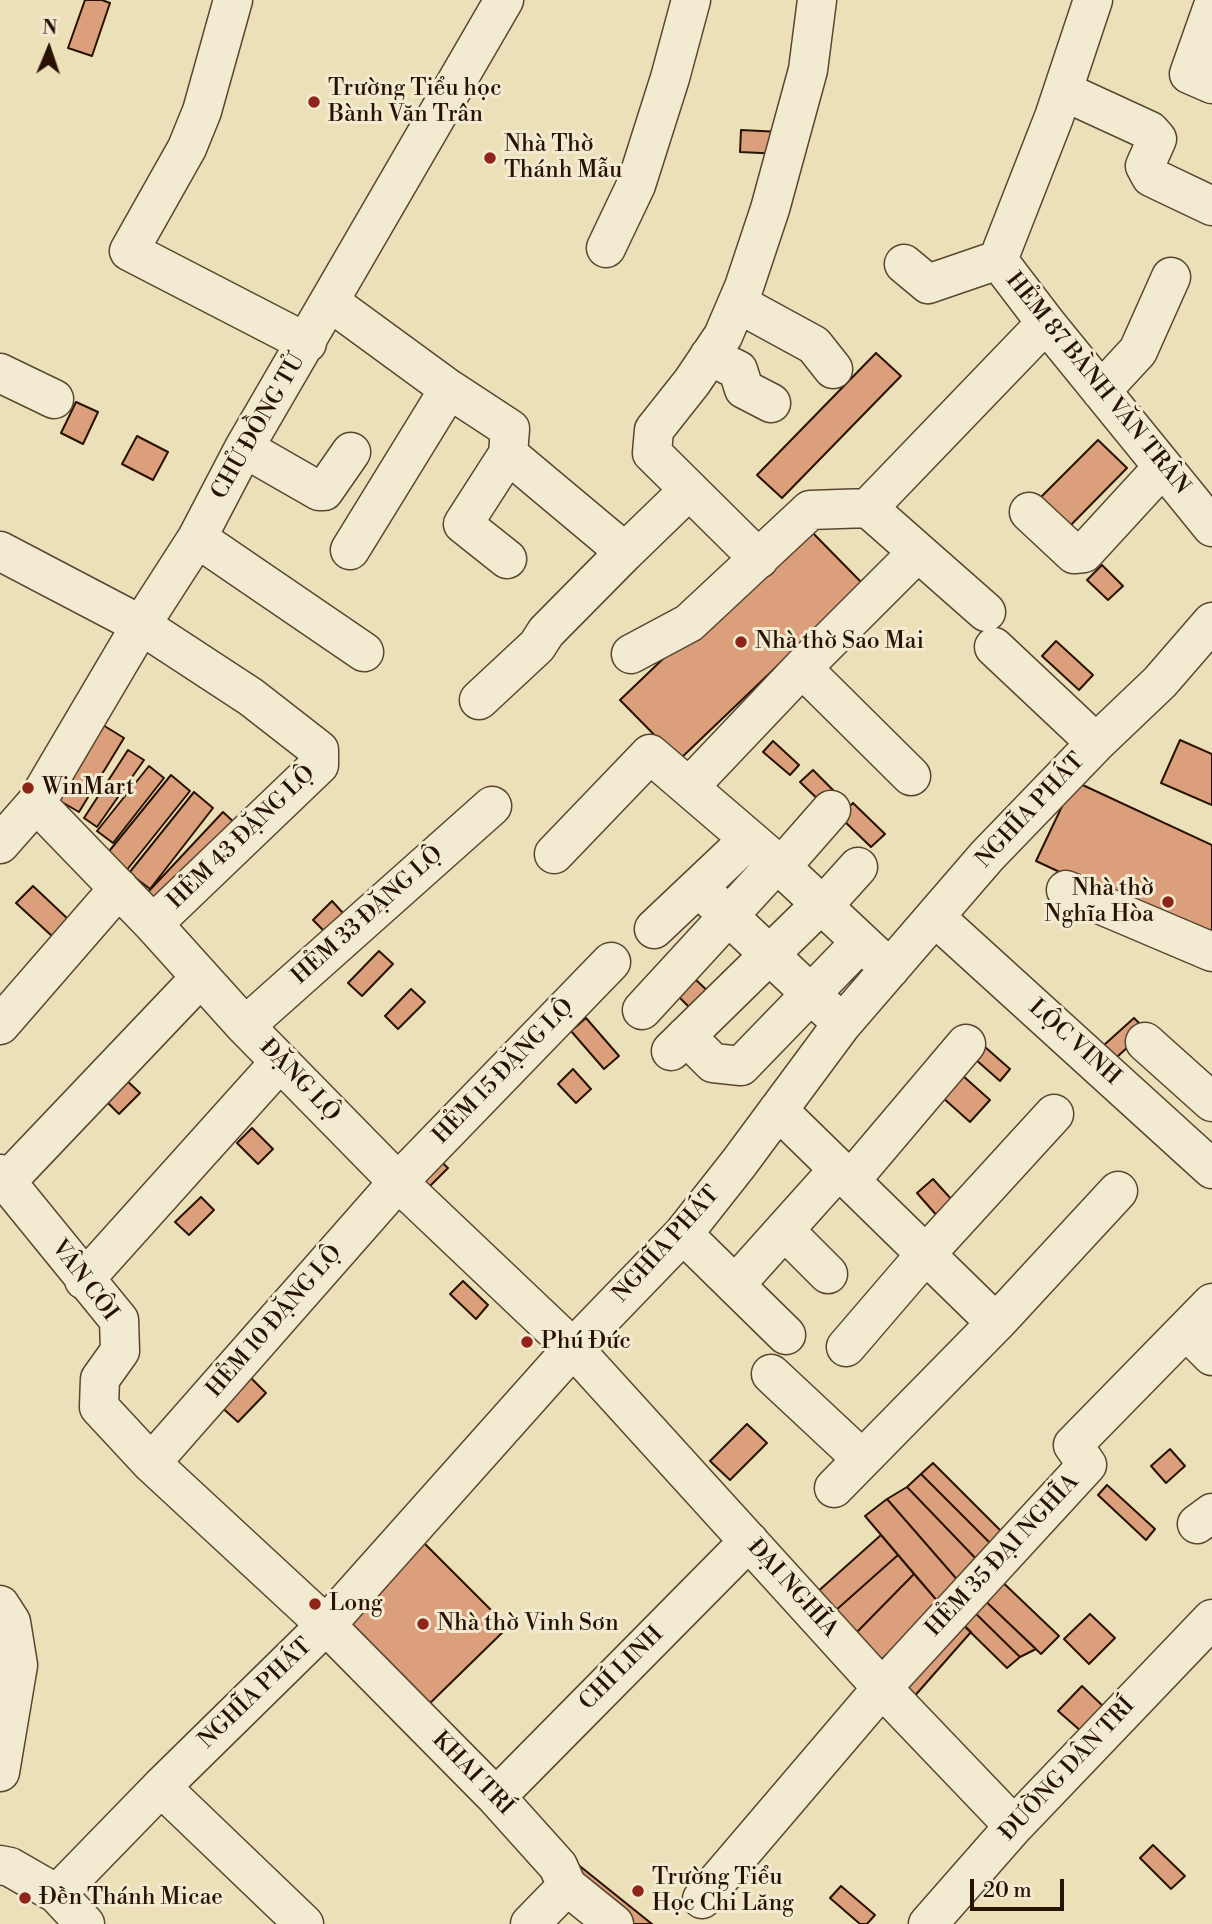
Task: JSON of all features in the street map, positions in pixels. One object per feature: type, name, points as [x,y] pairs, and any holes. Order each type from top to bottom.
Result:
[{"type":"street","points":[[233,0],[202,111],[187,148],[129,251],[307,343]]},
{"type":"street","name":"CHỬ ĐỒNG TỬ","points":[[1,842],[36,803],[141,625],[197,538],[244,448],[504,0]]},
{"type":"street","points":[[606,248],[636,185],[691,0]]},
{"type":"street","points":[[759,559],[652,453],[654,430],[692,382],[723,336],[737,303],[770,209],[807,70],[817,0]]},
{"type":"street","name":"HẺM 87 BÀNH VĂN TRÂN","points":[[1093,0],[1063,91],[999,261],[1212,527]]},
{"type":"street","points":[[1212,9],[1189,74],[1212,84]]},
{"type":"street","points":[[1063,91],[1150,131],[1157,139],[1145,166],[1151,177],[1212,206]]},
{"type":"street","points":[[904,264],[928,284],[999,261]]},
{"type":"street","points":[[1101,391],[1138,351],[1171,276]]},
{"type":"street","points":[[330,302],[449,390],[510,429],[508,454],[463,524],[507,559]]},
{"type":"street","points":[[737,303],[814,345],[832,369]]},
{"type":"street","points":[[631,654],[689,623],[810,510],[868,508],[1046,323]]},
{"type":"street","points":[[709,356],[738,370],[744,389],[771,403]]},
{"type":"street","points":[[0,373],[54,400]]},
{"type":"street","points":[[350,550],[449,390]]},
{"type":"street","points":[[244,448],[319,491],[324,491],[351,452]]},
{"type":"street","points":[[508,454],[625,552]]},
{"type":"street","points":[[1029,512],[1074,554],[1084,553],[1163,467]]},
{"type":"street","points":[[479,700],[537,646],[546,632],[689,490]]},
{"type":"street","points":[[868,508],[917,553],[1096,743]]},
{"type":"street","points":[[197,538],[364,652]]},
{"type":"street","points":[[0,551],[141,625]]},
{"type":"street","points":[[689,787],[802,668],[917,553]]},
{"type":"street","name":"NGHĨA PHÁT","points":[[57,1894],[161,1787],[326,1625],[573,1348],[683,1234],[842,1024],[987,856],[1096,743],[1160,682],[1212,623]]},
{"type":"street","name":"HẺM 43 ĐẶNG LỘ","points":[[141,625],[251,697],[319,750],[319,765],[153,924]]},
{"type":"street","points":[[802,668],[911,776]]},
{"type":"street","points":[[554,854],[650,754],[890,969]]},
{"type":"street","name":"ĐẶNG LỘ","points":[[36,803],[153,924],[245,1026],[398,1182],[573,1348]]},
{"type":"street","name":"HẺM 33 ĐẶNG LỘ","points":[[245,1026],[492,806]]},
{"type":"street","points":[[654,929],[699,888],[768,857],[831,810]]},
{"type":"street","points":[[642,1010],[727,916],[768,857]]},
{"type":"street","points":[[858,867],[678,1043],[713,1063],[741,1066],[861,942]]},
{"type":"street","points":[[0,1025],[119,888]]},
{"type":"street","points":[[699,888],[842,1024]]},
{"type":"street","points":[[1066,890],[1212,952]]},
{"type":"street","name":"LỘC VINH","points":[[936,918],[1212,1169]]},
{"type":"street","name":"HẺM 15 ĐẶNG LỘ","points":[[398,1182],[611,962]]},
{"type":"street","points":[[3,1178],[201,977]]},
{"type":"street","points":[[1145,1042],[1212,1102]]},
{"type":"street","points":[[735,1284],[784,1230],[844,1175],[966,1044]]},
{"type":"street","points":[[84,1280],[280,1062]]},
{"type":"street","points":[[778,1110],[996,1323]]},
{"type":"street","points":[[846,1348],[925,1255],[1054,1114]]},
{"type":"street","name":"VÂN CÔI","points":[[3,1178],[119,1320],[120,1350],[100,1379],[99,1407],[151,1463],[326,1625]]},
{"type":"street","name":"HẺM 10 ĐẶNG LỘ","points":[[151,1463],[398,1182]]},
{"type":"street","points":[[834,1488],[996,1323],[1118,1191]]},
{"type":"street","points":[[784,1230],[828,1274]]},
{"type":"street","points":[[683,1234],[786,1335]]},
{"type":"street","name":"HẺM 35 ĐẠI NGHĨA","points":[[702,1899],[882,1688],[1087,1465],[1073,1445],[1204,1330]]},
{"type":"street","name":"ĐẠI NGHĨA","points":[[573,1348],[882,1688],[1014,1826]]},
{"type":"street","points":[[771,1374],[862,1459]]},
{"type":"street","name":"CHÍ LINH","points":[[496,1797],[749,1541]]},
{"type":"street","points":[[0,1605],[11,1622],[18,1665],[0,1772]]},
{"type":"street","name":"ĐƯỜNG DÂN TRÍ","points":[[928,1924],[1014,1826],[1212,1619]]},
{"type":"street","name":"KHAI TRÍ","points":[[326,1625],[496,1797],[558,1866],[567,1886],[614,1924]]},
{"type":"street","points":[[161,1787],[304,1924]]},
{"type":"street","points":[[0,1865],[10,1867],[57,1894],[85,1924]]},
{"type":"street","points":[[530,1924],[567,1886]]},
{"type":"building","points":[[85,0],[110,3],[92,56],[68,48]]},
{"type":"building","points":[[741,130],[781,132],[781,154],[740,152]]},
{"type":"building","points":[[876,353],[901,376],[782,498],[757,475]]},
{"type":"building","points":[[76,402],[98,412],[83,444],[61,433]]},
{"type":"building","points":[[137,436],[168,452],[153,480],[122,464]]},
{"type":"building","points":[[1098,440],[1127,468],[1062,534],[1033,505]]},
{"type":"building","name":"Nhà thờ Sao Mai","points":[[804,524],[863,584],[679,760],[620,700]]},
{"type":"building","points":[[1102,565],[1123,586],[1108,600],[1087,580]]},
{"type":"building","points":[[1056,641],[1093,675],[1079,690],[1042,656]]},
{"type":"building","points":[[98,722],[124,738],[79,812],[53,797]]},
{"type":"building","points":[[1180,740],[1212,754],[1212,805],[1161,783]]},
{"type":"building","points":[[773,741],[799,765],[790,775],[763,752]]},
{"type":"building","points":[[128,750],[144,760],[97,827],[84,818]]},
{"type":"building","points":[[149,766],[164,778],[113,843],[97,831]]},
{"type":"building","points":[[813,770],[839,796],[827,808],[800,782]]},
{"type":"building","points":[[171,775],[190,791],[126,871],[106,855]]},
{"type":"building","name":"Nhà thờ Nghĩa Hòa","points":[[1074,781],[1212,845],[1212,943],[1036,861]]},
{"type":"building","points":[[194,792],[213,808],[150,889],[129,873]]},
{"type":"building","points":[[853,803],[885,834],[871,847],[839,816]]},
{"type":"building","points":[[223,812],[240,828],[164,908],[148,892]]},
{"type":"building","points":[[33,886],[69,920],[53,937],[16,903]]},
{"type":"building","points":[[332,901],[343,913],[325,932],[313,920]]},
{"type":"building","points":[[379,951],[393,964],[362,996],[348,983]]},
{"type":"building","points":[[695,979],[714,997],[697,1015],[678,996]]},
{"type":"building","points":[[411,989],[425,1002],[398,1029],[385,1016]]},
{"type":"building","points":[[586,1018],[619,1056],[604,1069],[571,1031]]},
{"type":"building","points":[[1134,1018],[1146,1030],[1116,1058],[1104,1045]]},
{"type":"building","points":[[985,1047],[1010,1069],[1000,1081],[975,1059]]},
{"type":"building","points":[[573,1069],[591,1089],[576,1103],[558,1084]]},
{"type":"building","points":[[962,1075],[990,1100],[970,1122],[942,1097]]},
{"type":"building","points":[[124,1078],[140,1093],[119,1114],[103,1098]]},
{"type":"building","points":[[252,1128],[273,1149],[258,1164],[237,1143]]},
{"type":"building","points":[[433,1154],[448,1168],[426,1190],[411,1176]]},
{"type":"building","points":[[933,1179],[963,1212],[946,1226],[917,1193]]},
{"type":"building","points":[[201,1197],[214,1210],[189,1235],[175,1222]]},
{"type":"building","points":[[463,1281],[488,1305],[476,1319],[450,1294]]},
{"type":"building","points":[[247,1374],[266,1393],[238,1422],[218,1404]]},
{"type":"building","points":[[747,1424],[767,1443],[730,1480],[710,1461]]},
{"type":"building","points":[[1170,1449],[1185,1466],[1166,1483],[1151,1466]]},
{"type":"building","points":[[933,1463],[1007,1537],[995,1548],[921,1474]]},
{"type":"building","points":[[921,1474],[995,1548],[981,1564],[907,1487]]},
{"type":"building","points":[[1107,1485],[1155,1529],[1146,1540],[1098,1495]]},
{"type":"building","points":[[907,1487],[981,1564],[961,1584],[887,1499]]},
{"type":"building","points":[[887,1499],[961,1584],[939,1603],[865,1516]]},
{"type":"building","points":[[881,1535],[898,1555],[835,1611],[815,1594]]},
{"type":"building","name":"Nhà thờ Vinh Sơn","points":[[421,1540],[508,1627],[424,1709],[338,1622]]},
{"type":"building","points":[[898,1555],[914,1574],[855,1634],[835,1611]]},
{"type":"building","points":[[914,1574],[939,1603],[881,1660],[855,1634]]},
{"type":"building","points":[[995,1575],[1059,1636],[1041,1654],[977,1593]]},
{"type":"building","points":[[977,1593],[1036,1649],[1020,1657],[966,1604]]},
{"type":"building","points":[[966,1604],[1020,1657],[1007,1668],[953,1615]]},
{"type":"building","points":[[1090,1614],[1115,1638],[1089,1664],[1064,1639]]},
{"type":"building","points":[[953,1615],[971,1632],[912,1699],[894,1681]]},
{"type":"building","points":[[1082,1686],[1105,1708],[1082,1732],[1058,1711]]},
{"type":"building","points":[[1153,1845],[1185,1876],[1171,1889],[1140,1858]]},
{"type":"building","points":[[571,1859],[652,1924],[623,1924],[560,1873]]},
{"type":"building","points":[[841,1886],[875,1915],[867,1924],[860,1924],[830,1898]]},
{"type":"place","name":"Trường Tiểu học Bành Văn Trân","points":[[314,102]]},
{"type":"place","name":"Nhà Thờ Thánh Mẫu","points":[[490,158]]},
{"type":"place","name":"Nhà thờ Sao Mai","points":[[741,642]]},
{"type":"place","name":"WinMart","points":[[28,788]]},
{"type":"place","name":"Nhà thờ Nghĩa Hòa","points":[[1168,902]]},
{"type":"place","name":"Phú Đức","points":[[527,1342]]},
{"type":"place","name":"Long","points":[[315,1604]]},
{"type":"place","name":"Nhà thờ Vinh Sơn","points":[[423,1624]]},
{"type":"place","name":"Trường Tiểu Học Chi Lăng","points":[[638,1891]]},
{"type":"place","name":"Đền Thánh Micae","points":[[25,1898]]}]
